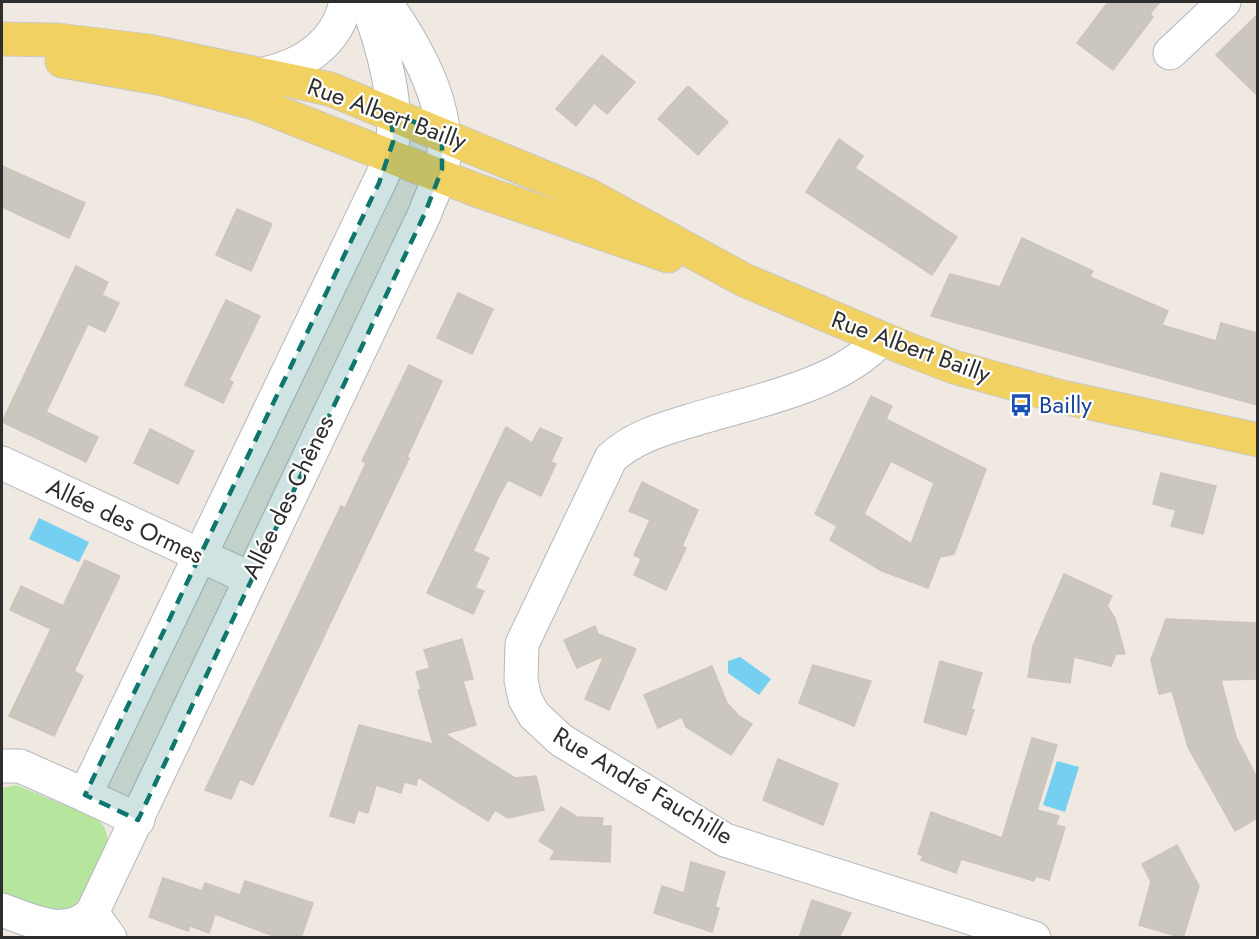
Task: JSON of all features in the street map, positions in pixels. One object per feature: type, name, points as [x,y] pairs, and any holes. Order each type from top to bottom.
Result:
[{"type":"main road","name":"Rue Albert Bailly","points":[[2,39],[57,40],[118,46],[330,89],[391,112],[590,196],[744,280]]},
{"type":"main road","name":"Rue Albert Bailly","points":[[2,54],[87,64],[199,87],[273,110],[503,200],[744,280],[881,339],[954,367],[1047,393],[1257,440]]},
{"type":"street","points":[[264,74],[296,65],[317,51],[334,32],[346,2]]},
{"type":"street","points":[[85,795],[375,193],[390,156],[393,134],[386,63],[366,2]]},
{"type":"street","name":"Allée des Chênes","points":[[2,910],[62,931],[84,922],[101,925],[138,820],[249,578],[425,213],[440,175],[443,157],[442,134],[431,83],[412,43],[385,2]]},
{"type":"street","points":[[1170,53],[1224,2]]},
{"type":"street","name":"Rue André Fauchille","points":[[881,339],[857,362],[817,382],[650,432],[623,447],[611,458],[522,644],[520,670],[525,699],[534,715],[561,740],[725,840],[1034,938]]},
{"type":"street","name":"Allée des Ormes","points":[[2,463],[249,578]]},
{"type":"street","points":[[2,766],[20,766],[138,820]]},
{"type":"highlighted area","points":[[391,112],[442,134],[442,169],[425,213],[138,820],[85,795],[379,183],[393,142]]},
{"type":"green space","points":[[16,785],[98,819],[105,828],[110,847],[86,903],[65,915],[2,894],[2,788]]},
{"type":"water","points":[[39,518],[89,542],[79,562],[29,539]]},
{"type":"water","points":[[740,657],[771,679],[759,695],[728,673],[728,661]]},
{"type":"water","points":[[1057,761],[1079,767],[1065,812],[1043,805]]},
{"type":"building","points":[[1108,2],[1160,2],[1150,14],[1153,17],[1113,70],[1077,43]]},
{"type":"building","points":[[1257,15],[1257,95],[1216,55]]},
{"type":"building","points":[[602,55],[635,82],[607,114],[594,103],[576,126],[556,109]]},
{"type":"building","points":[[688,86],[728,122],[698,155],[658,119]]},
{"type":"building","points":[[839,139],[863,156],[855,168],[957,237],[932,275],[806,192]]},
{"type":"building","points":[[2,166],[85,203],[69,238],[2,207]]},
{"type":"building","points":[[237,209],[272,224],[251,271],[216,255]]},
{"type":"building","points":[[1022,238],[1093,271],[1090,277],[1168,311],[1162,325],[1216,341],[1221,323],[1257,333],[1257,405],[931,316],[950,274],[1000,287]]},
{"type":"building","points":[[76,266],[108,282],[102,295],[119,303],[105,332],[88,324],[46,412],[98,437],[86,462],[2,422]]},
{"type":"building","points":[[458,293],[493,309],[472,354],[437,338]]},
{"type":"building","points":[[226,300],[260,316],[229,380],[233,382],[223,403],[185,385]]},
{"type":"building","points":[[409,365],[442,381],[407,457],[409,458],[253,785],[240,779],[231,799],[205,790],[341,506],[345,508],[366,463],[362,461]]},
{"type":"building","points":[[871,396],[892,406],[886,419],[986,469],[954,554],[940,557],[928,588],[882,571],[830,540],[837,526],[815,514]],"holes":[[[891,461],[934,483],[911,544],[864,514]]]},
{"type":"building","points":[[506,427],[532,443],[540,428],[562,438],[551,462],[556,464],[541,496],[508,480],[498,498],[473,551],[489,558],[475,588],[484,591],[473,614],[427,593]]},
{"type":"building","points":[[150,429],[194,451],[178,484],[134,463]]},
{"type":"building","points":[[1161,473],[1216,486],[1203,534],[1171,526],[1176,510],[1153,504]]},
{"type":"building","points":[[642,482],[698,510],[682,546],[686,548],[666,590],[634,575],[641,559],[634,555],[650,520],[629,511]]},
{"type":"building","points":[[85,560],[120,576],[74,671],[83,676],[54,736],[9,716],[51,629],[10,610],[21,586],[63,606]]},
{"type":"building","points":[[1064,574],[1112,596],[1107,606],[1115,618],[1125,654],[1116,654],[1111,666],[1074,657],[1070,683],[1028,677],[1033,646]]},
{"type":"building","points":[[1166,619],[1257,623],[1257,679],[1221,680],[1236,737],[1257,778],[1257,818],[1235,831],[1188,747],[1172,691],[1159,694],[1151,660]]},
{"type":"building","points":[[595,626],[598,634],[636,649],[609,710],[585,699],[604,656],[577,668],[564,640]]},
{"type":"building","points":[[462,639],[473,679],[463,681],[476,725],[445,734],[515,778],[536,776],[544,810],[508,818],[495,810],[488,821],[418,777],[416,785],[404,782],[401,793],[376,785],[368,813],[358,810],[354,823],[330,816],[359,725],[433,744],[418,690],[421,689],[416,672],[430,668],[424,650]]},
{"type":"building","points":[[940,661],[982,673],[966,735],[924,722]]},
{"type":"building","points":[[813,665],[871,681],[854,726],[799,703]]},
{"type":"building","points":[[712,666],[727,703],[739,716],[752,724],[731,755],[686,727],[682,717],[658,728],[644,695]]},
{"type":"building","points":[[1032,738],[1057,745],[1037,810],[1059,816],[1056,825],[1065,827],[1049,880],[1036,876],[1034,881],[961,859],[956,873],[921,860],[923,856],[918,854],[931,812],[1002,838]]},
{"type":"building","points":[[778,759],[838,784],[823,825],[763,800]]},
{"type":"building","points":[[561,807],[577,817],[603,818],[602,826],[611,826],[610,862],[550,859],[555,851],[539,841]]},
{"type":"building","points":[[1177,845],[1199,886],[1183,938],[1139,925],[1151,882],[1142,864]]},
{"type":"building","points":[[691,862],[725,872],[715,907],[719,908],[712,932],[654,913],[662,886],[684,893]]},
{"type":"building","points":[[163,878],[202,891],[205,883],[240,895],[245,881],[313,903],[301,938],[279,938],[215,914],[209,933],[190,926],[188,931],[149,917]]},
{"type":"building","points":[[812,900],[851,913],[839,938],[799,938]]},
{"type":"place","name":"Bailly","points":[[1021,405]]}]
